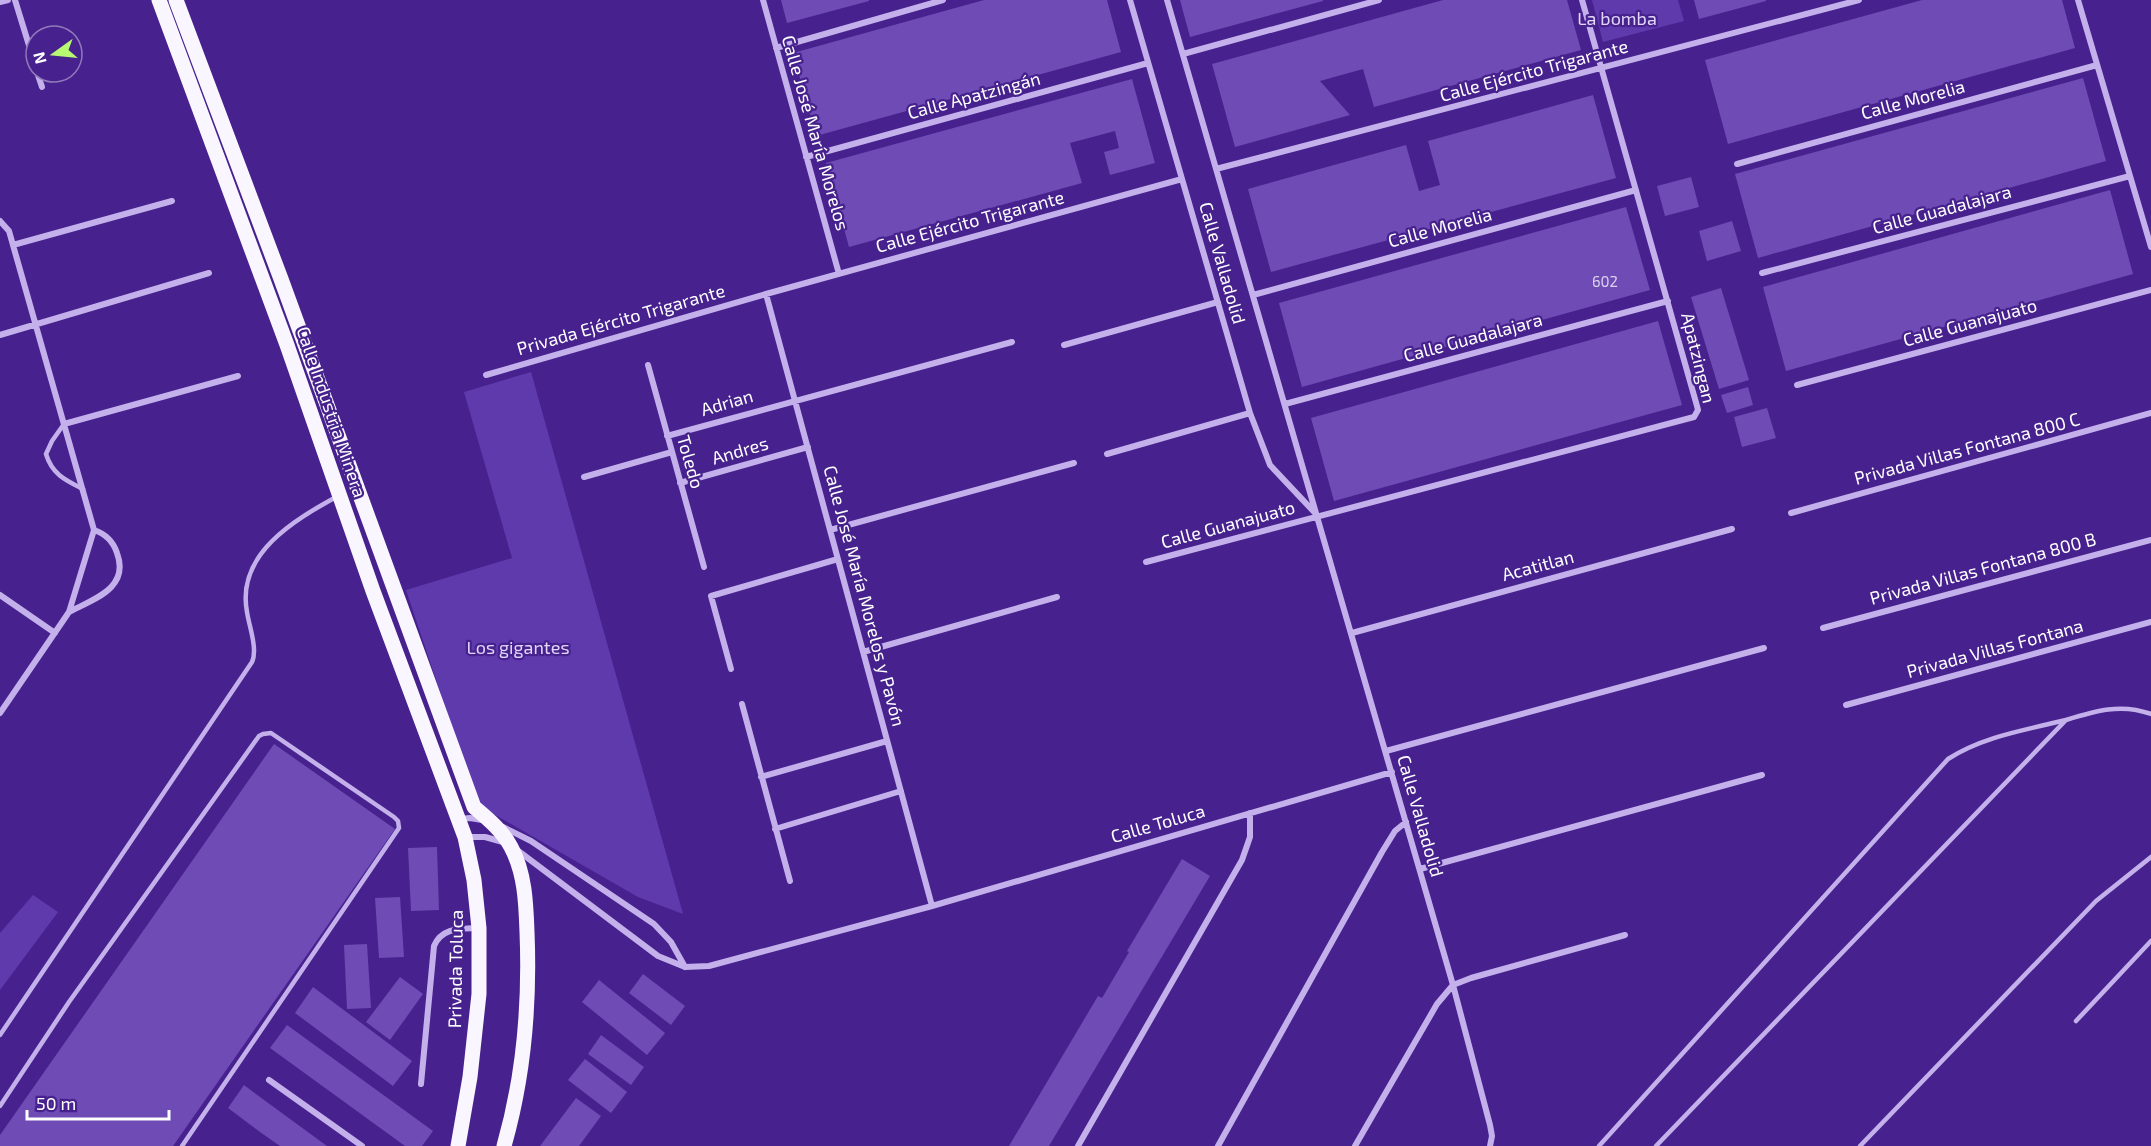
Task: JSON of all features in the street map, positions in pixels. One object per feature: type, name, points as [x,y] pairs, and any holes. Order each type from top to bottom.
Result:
[{"type":"main road","name":"Calle Industria Minera","points":[[159,0],[465,837]]},
{"type":"main road","name":"Calle Industria Minera","points":[[176,0],[474,807],[490,821]]},
{"type":"main road","points":[[490,821],[510,844],[520,867],[526,903],[528,976],[525,1038],[520,1081],[504,1146]]},
{"type":"main road","name":"Privada Toluca","points":[[459,1146],[470,1077],[477,1005],[479,928],[474,880],[465,837]]},
{"type":"street","points":[[0,2],[8,0]]},
{"type":"street","points":[[15,0],[24,29]]},
{"type":"street","name":"Calle José María Morelos","points":[[762,0],[839,274]]},
{"type":"street","points":[[776,48],[943,0]]},
{"type":"street","name":"Calle Valladolid","points":[[1130,0],[1250,413],[1270,465],[1318,517]]},
{"type":"street","name":"Calle Valladolid","points":[[1167,0],[1453,985],[1490,1125],[1492,1136],[1490,1146]]},
{"type":"street","points":[[1183,54],[1379,0]]},
{"type":"street","name":"Apatzingan","points":[[1318,517],[1694,417],[1698,410],[1582,0]]},
{"type":"street","name":"Calle Ejército Trigarante","points":[[1216,169],[1859,0]]},
{"type":"street","points":[[2078,0],[2151,247]]},
{"type":"street","name":"Calle Apatzingán","points":[[806,157],[1149,63]]},
{"type":"street","name":"Calle Morelia","points":[[1737,164],[2097,65]]},
{"type":"street","name":"Calle Guadalajara","points":[[1762,273],[2130,176]]},
{"type":"street","name":"Calle Ejército Trigarante","points":[[766,294],[1182,179]]},
{"type":"street","name":"Calle Morelia","points":[[1253,295],[1636,190]]},
{"type":"street","points":[[13,245],[172,201]]},
{"type":"street","points":[[0,221],[9,231],[94,530],[69,612],[0,712]]},
{"type":"street","points":[[0,335],[209,273]]},
{"type":"street","name":"Calle Guanajuato","points":[[1797,385],[2151,290]]},
{"type":"street","name":"Privada Ejército Trigarante","points":[[486,375],[766,294]]},
{"type":"street","name":"Calle José María Morelos y Pavón","points":[[766,294],[932,906]]},
{"type":"street","name":"Calle Guadalajara","points":[[1285,404],[1668,301]]},
{"type":"street","points":[[1064,345],[1218,302]]},
{"type":"street","name":"Adrian","points":[[667,436],[1012,342]]},
{"type":"street","name":"Toledo","points":[[648,365],[704,567]]},
{"type":"street","points":[[64,424],[238,376]]},
{"type":"street","points":[[1107,454],[1250,413]]},
{"type":"street","name":"Privada Villas Fontana 800 C","points":[[1791,513],[2151,413]]},
{"type":"street","name":"Andres","points":[[680,483],[808,447]]},
{"type":"street","points":[[584,477],[672,452]]},
{"type":"street","points":[[830,530],[1074,463]]},
{"type":"street","name":"Calle Guanajuato","points":[[1146,562],[1318,517]]},
{"type":"street","name":"Acatitlan","points":[[1352,633],[1732,528]]},
{"type":"street","points":[[69,612],[108,590],[120,574],[120,560],[115,547],[109,538],[94,530]]},
{"type":"street","name":"Privada Villas Fontana 800 B","points":[[1823,628],[2151,540]]},
{"type":"street","points":[[731,669],[711,596],[838,559]]},
{"type":"street","points":[[0,595],[55,633]]},
{"type":"street","points":[[863,652],[1057,597]]},
{"type":"street","name":"Privada Villas Fontana","points":[[1846,705],[2151,622]]},
{"type":"street","points":[[1386,751],[1764,648]]},
{"type":"street","points":[[742,704],[790,881]]},
{"type":"street","points":[[761,777],[887,741]]},
{"type":"street","name":"Calle Toluca","points":[[932,906],[1392,772]]},
{"type":"street","points":[[1420,869],[1762,775]]},
{"type":"street","points":[[776,828],[901,791]]},
{"type":"street","points":[[1078,1146],[1242,860],[1250,837],[1250,813]]},
{"type":"street","points":[[459,819],[490,821],[531,841],[654,924],[671,942],[686,967]]},
{"type":"street","points":[[1218,1146],[1382,852],[1395,831],[1406,822]]},
{"type":"street","points":[[465,837],[485,837],[510,844],[642,945],[658,956],[686,967],[724,963],[932,906]]},
{"type":"street","points":[[421,1084],[434,946],[437,939],[446,932],[479,928]]},
{"type":"street","points":[[1355,1146],[1437,1004],[1453,985],[1625,935]]},
{"type":"street","points":[[269,1080],[362,1146]]},
{"type":"lane","points":[[64,424],[46,454],[49,465],[59,477],[83,489]]},
{"type":"lane","points":[[0,1035],[252,662],[254,652],[246,593],[255,563],[264,549],[291,525],[339,495]]},
{"type":"lane","points":[[1599,1146],[1948,759],[1967,747],[1988,740],[2093,711],[2111,708],[2130,709],[2151,714]]},
{"type":"lane","points":[[1656,1146],[2066,720]]},
{"type":"lane","points":[[0,1106],[69,1002],[259,736],[271,734],[394,817],[398,821],[399,828],[182,1146]]},
{"type":"lane","points":[[1860,1146],[2096,901],[2151,857]]},
{"type":"lane","points":[[2076,1021],[2151,941]]},
{"type":"green space","name":"La bomba","points":[[1592,0],[1678,0],[1684,21],[1603,42]]},
{"type":"green space","name":"Los gigantes","points":[[531,372],[683,914],[638,897],[478,805],[406,590],[512,558],[464,392]]},
{"type":"green space","points":[[33,895],[58,912],[0,990],[0,933]]},
{"type":"building","points":[[781,0],[869,0],[869,1],[787,23]]},
{"type":"building","points":[[984,0],[1107,0],[1121,52],[816,136],[793,53]]},
{"type":"building","points":[[1180,0],[1323,0],[1323,1],[1190,37]]},
{"type":"building","points":[[1443,0],[1567,0],[1581,50],[1374,107],[1363,69],[1320,81],[1350,115],[1235,147],[1212,64]]},
{"type":"building","points":[[1694,0],[1766,0],[1766,1],[1699,19]]},
{"type":"building","points":[[1922,0],[2062,0],[2075,48],[1728,144],[1705,60]]},
{"type":"building","points":[[2083,78],[2106,161],[1758,258],[1735,174]]},
{"type":"building","points":[[1132,79],[1155,163],[1110,175],[1104,152],[1119,148],[1115,131],[1070,143],[1082,183],[849,247],[826,163]]},
{"type":"building","points":[[1593,95],[1616,178],[1271,272],[1248,189],[1406,145],[1419,191],[1440,185],[1428,141]]},
{"type":"building","points":[[1691,177],[1699,207],[1665,216],[1657,186]]},
{"type":"building","points":[[2110,190],[2133,274],[1786,371],[1763,287]]},
{"type":"building","points":[[1626,207],[1650,290],[1302,387],[1279,303]]},
{"type":"building","points":[[1732,221],[1741,251],[1707,261],[1699,231]]},
{"type":"building","points":[[1721,288],[1749,380],[1719,389],[1691,297]]},
{"type":"building","points":[[1658,321],[1682,405],[1334,501],[1311,418]]},
{"type":"building","points":[[1748,387],[1753,405],[1727,413],[1721,395]]},
{"type":"building","points":[[1767,408],[1776,438],[1742,447],[1734,417]]},
{"type":"building","points":[[274,744],[395,829],[173,1146],[0,1146],[0,1135]]},
{"type":"building","points":[[437,847],[439,910],[411,911],[408,848]]},
{"type":"building","points":[[1182,859],[1210,876],[1049,1146],[1009,1146],[1098,996],[1102,998]]},
{"type":"building","points":[[400,897],[404,957],[379,958],[375,898]]},
{"type":"building","points":[[367,944],[371,1008],[347,1009],[344,945]]},
{"type":"building","points":[[643,974],[685,1006],[671,1025],[629,993]]},
{"type":"building","points":[[400,977],[423,994],[390,1040],[366,1022]]},
{"type":"building","points":[[599,980],[665,1033],[647,1055],[582,1002]]},
{"type":"building","points":[[313,987],[412,1061],[393,1086],[295,1013]]},
{"type":"building","points":[[287,1025],[433,1131],[422,1146],[405,1146],[270,1048]]},
{"type":"building","points":[[601,1035],[644,1067],[631,1085],[588,1054]]},
{"type":"building","points":[[585,1059],[627,1092],[611,1113],[568,1080]]},
{"type":"building","points":[[244,1085],[327,1146],[280,1146],[260,1132],[228,1108]]},
{"type":"building","points":[[576,1098],[601,1116],[579,1146],[540,1146]]}]
